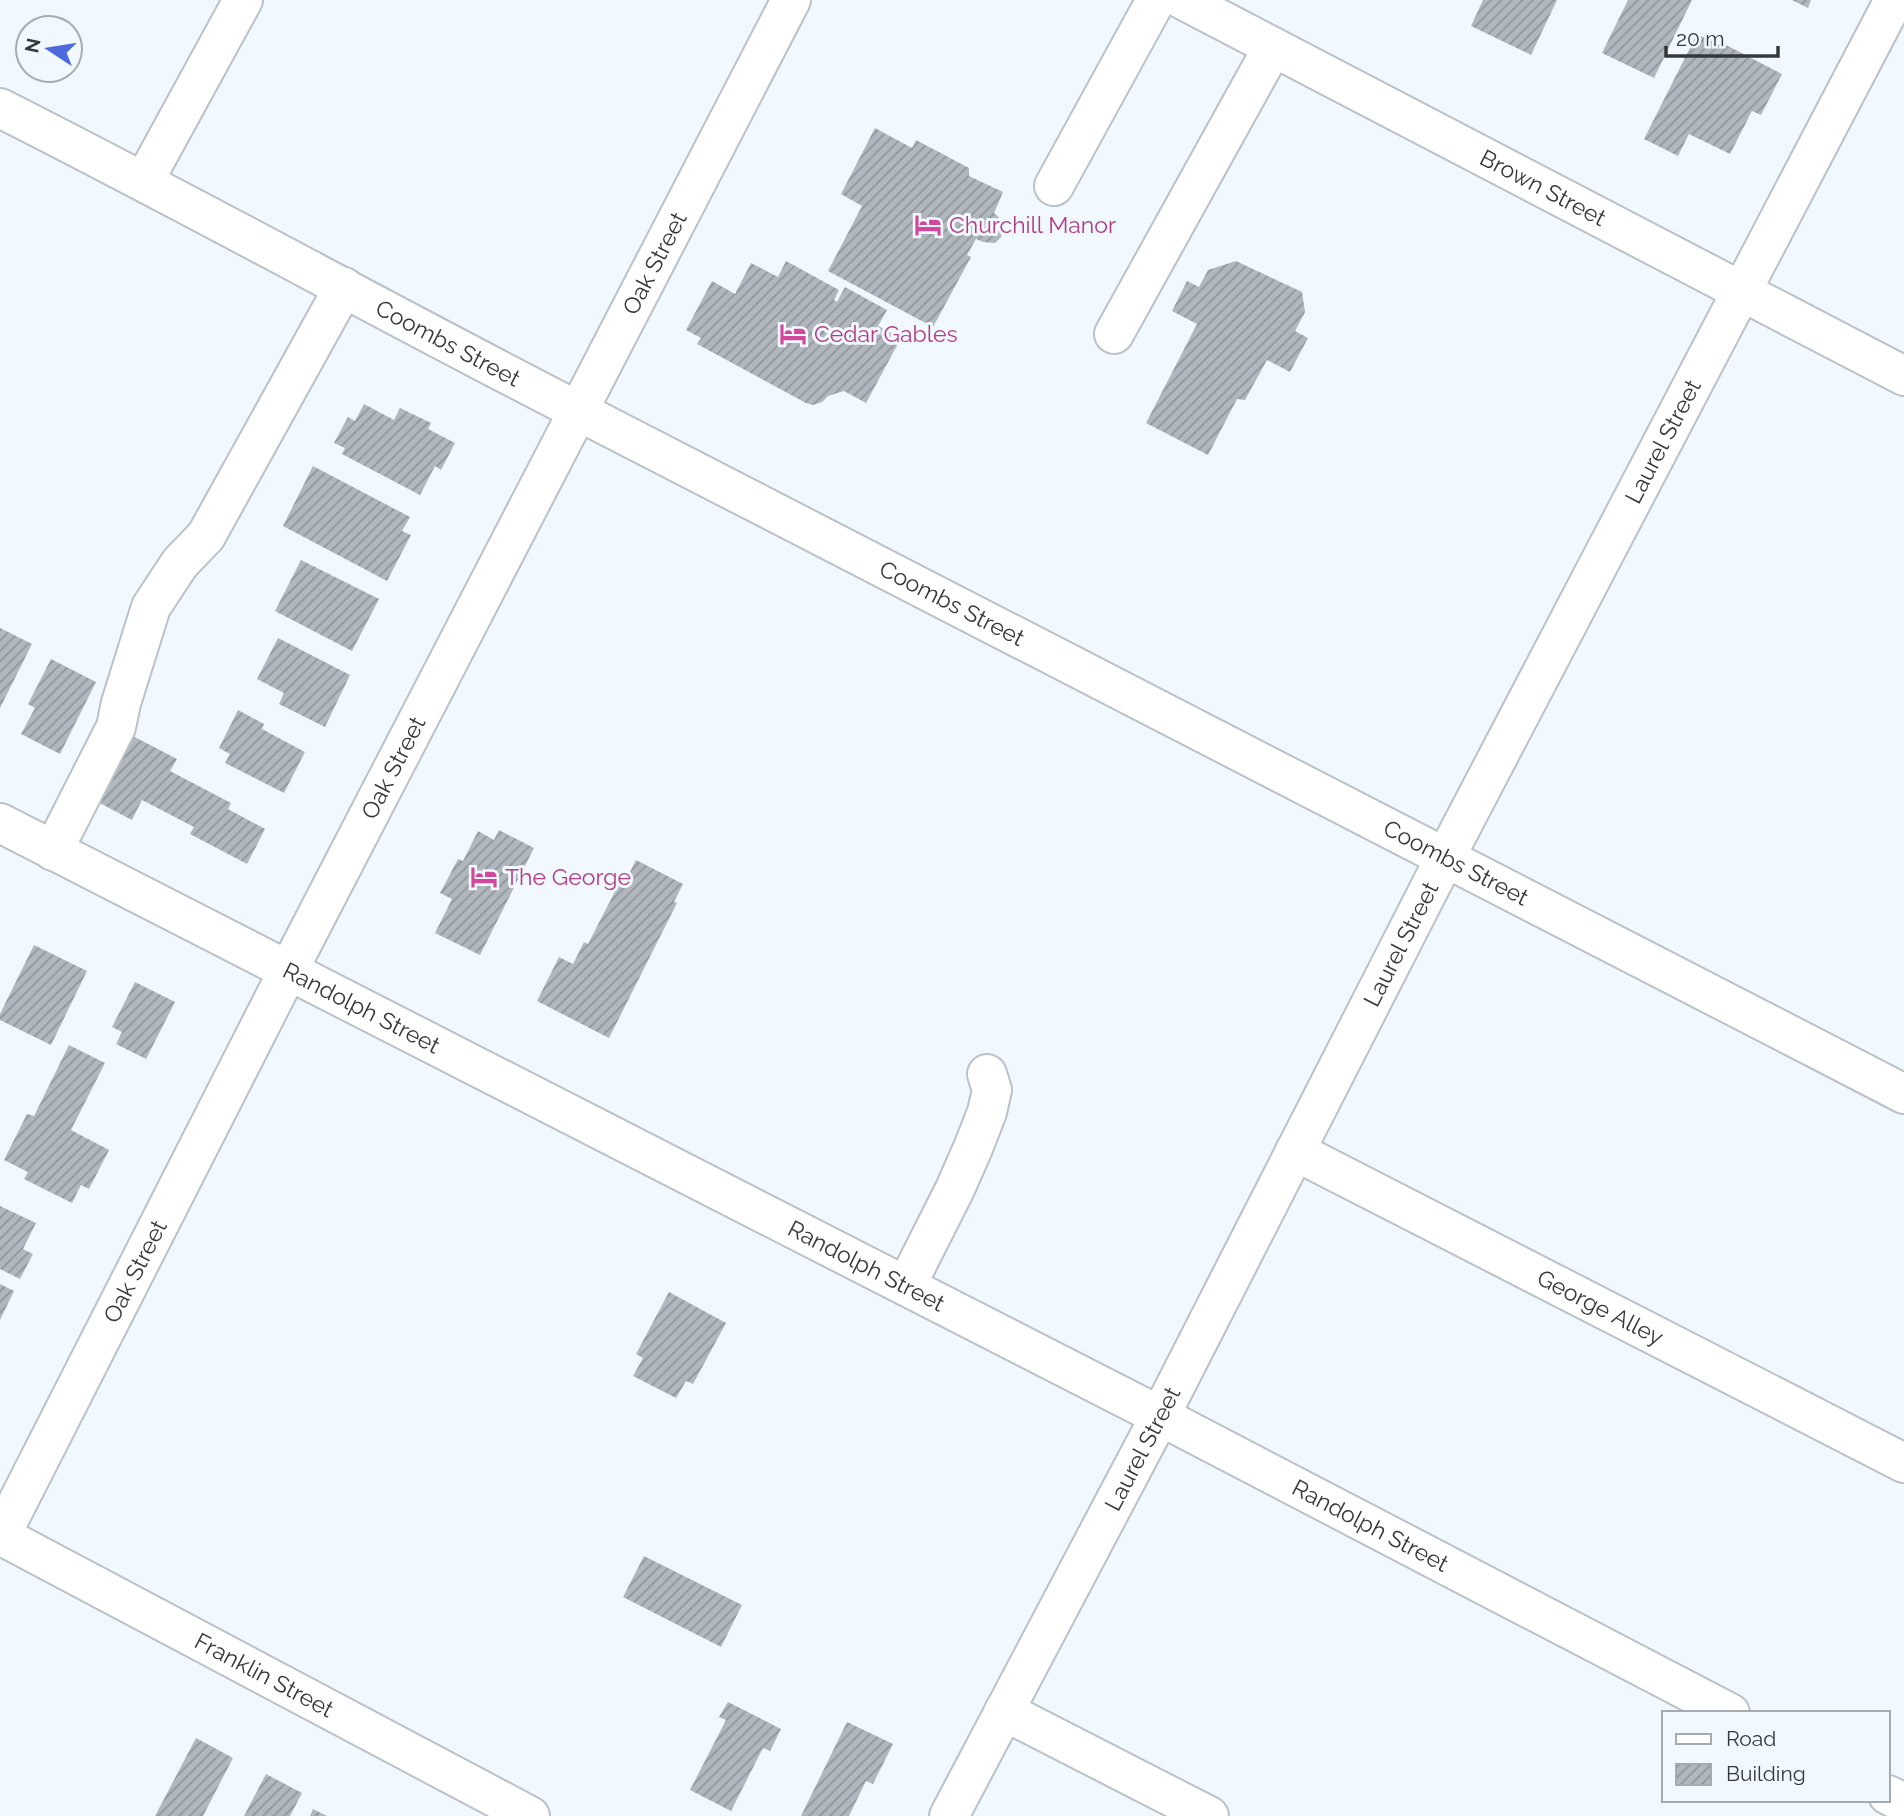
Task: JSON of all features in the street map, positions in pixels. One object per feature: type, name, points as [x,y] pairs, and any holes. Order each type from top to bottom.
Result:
[{"type":"street","points":[[144,181],[243,0]]},
{"type":"street","name":"Oak Street","points":[[0,1536],[288,971],[791,0]]},
{"type":"street","points":[[1054,186],[1156,0]]},
{"type":"street","name":"Brown Street","points":[[1183,0],[1904,376]]},
{"type":"street","name":"Laurel Street","points":[[949,1816],[1160,1416],[1446,856],[1894,0]]},
{"type":"street","points":[[1114,334],[1273,47]]},
{"type":"street","name":"Coombs Street","points":[[0,108],[577,410],[1904,1094]]},
{"type":"street","points":[[53,850],[116,727],[151,607],[180,563],[206,536],[344,287]]},
{"type":"street","name":"Randolph Street","points":[[0,823],[1160,1416],[1726,1711]]},
{"type":"street","points":[[906,1286],[974,1148],[992,1090],[987,1074]]},
{"type":"street","name":"George Alley","points":[[1295,1151],[1904,1463]]},
{"type":"street","name":"Franklin Street","points":[[0,1536],[530,1816]]},
{"type":"street","points":[[1004,1711],[1209,1816]]},
{"type":"building","points":[[1483,0],[1557,0],[1531,55],[1471,26]]},
{"type":"building","points":[[1628,0],[1692,0],[1654,78],[1602,53]]},
{"type":"building","points":[[1792,0],[1811,0],[1808,8]]},
{"type":"building","points":[[1697,34],[1725,48],[1726,45],[1782,74],[1761,115],[1752,111],[1730,154],[1689,134],[1678,156],[1644,139]]},
{"type":"building","name":"Churchill Manor","points":[[875,128],[912,148],[916,140],[969,168],[969,176],[1003,192],[994,213],[1004,222],[1001,237],[995,243],[976,239],[967,255],[971,257],[933,327],[828,271],[862,206],[841,194]]},
{"type":"building","name":"Cedar Gables","points":[[786,261],[839,290],[834,300],[837,302],[845,287],[887,310],[878,326],[901,338],[866,403],[844,391],[813,405],[806,403],[697,344],[701,338],[686,330],[712,281],[735,294],[751,263],[778,277]]},
{"type":"building","points":[[1236,261],[1302,292],[1305,312],[1295,331],[1308,338],[1290,372],[1267,360],[1245,400],[1237,399],[1208,455],[1146,423],[1197,324],[1172,311],[1187,281],[1199,287],[1208,270]]},
{"type":"building","points":[[364,404],[394,420],[400,408],[431,423],[428,429],[455,443],[441,470],[435,466],[420,495],[342,454],[345,448],[334,443],[348,417],[355,421]]},
{"type":"building","points":[[313,466],[410,517],[402,531],[411,535],[387,581],[283,526]]},
{"type":"building","points":[[301,560],[379,599],[352,651],[275,611]]},
{"type":"building","points":[[0,628],[32,644],[0,708]]},
{"type":"building","points":[[278,638],[350,675],[325,727],[279,704],[284,693],[257,679]]},
{"type":"building","points":[[51,659],[96,682],[60,754],[21,734],[35,708],[28,704]]},
{"type":"building","points":[[238,710],[264,724],[262,729],[305,752],[284,793],[225,763],[230,754],[219,748]]},
{"type":"building","points":[[127,733],[177,759],[170,771],[231,803],[228,809],[265,829],[247,864],[190,834],[194,827],[142,800],[132,820],[88,797]]},
{"type":"building","name":"The George","points":[[499,830],[534,848],[480,955],[435,933],[452,899],[440,893],[458,859],[463,861],[478,831],[494,840]]},
{"type":"building","points":[[636,860],[683,884],[674,902],[677,903],[609,1038],[537,1001],[559,957],[573,964],[584,942],[588,944],[623,876],[627,878]]},
{"type":"building","points":[[34,945],[87,971],[51,1045],[0,1020],[0,1014]]},
{"type":"building","points":[[135,982],[175,1002],[146,1059],[116,1044],[122,1032],[112,1027]]},
{"type":"building","points":[[69,1045],[105,1063],[71,1130],[109,1150],[89,1189],[81,1185],[72,1203],[24,1179],[28,1172],[4,1160],[27,1114],[34,1116]]},
{"type":"building","points":[[0,1206],[36,1223],[23,1249],[33,1254],[20,1279],[0,1269]]},
{"type":"building","points":[[0,1284],[14,1291],[0,1320]]},
{"type":"building","points":[[669,1292],[726,1323],[693,1384],[686,1381],[676,1398],[633,1376],[643,1358],[636,1354]]},
{"type":"building","points":[[644,1556],[742,1605],[721,1647],[623,1597]]},
{"type":"building","points":[[728,1702],[781,1729],[770,1751],[763,1748],[731,1811],[690,1790],[726,1720],[719,1717]]},
{"type":"building","points":[[847,1722],[893,1744],[873,1784],[866,1781],[849,1816],[801,1816]]},
{"type":"building","points":[[196,1738],[233,1758],[203,1816],[155,1816]]},
{"type":"building","points":[[266,1774],[302,1793],[290,1816],[244,1816]]},
{"type":"building","points":[[313,1809],[327,1816],[310,1816]]},
{"type":"place","name":"Churchill Manor","points":[[928,225]]},
{"type":"place","name":"Cedar Gables","points":[[793,334]]},
{"type":"place","name":"The George","points":[[484,877]]}]
